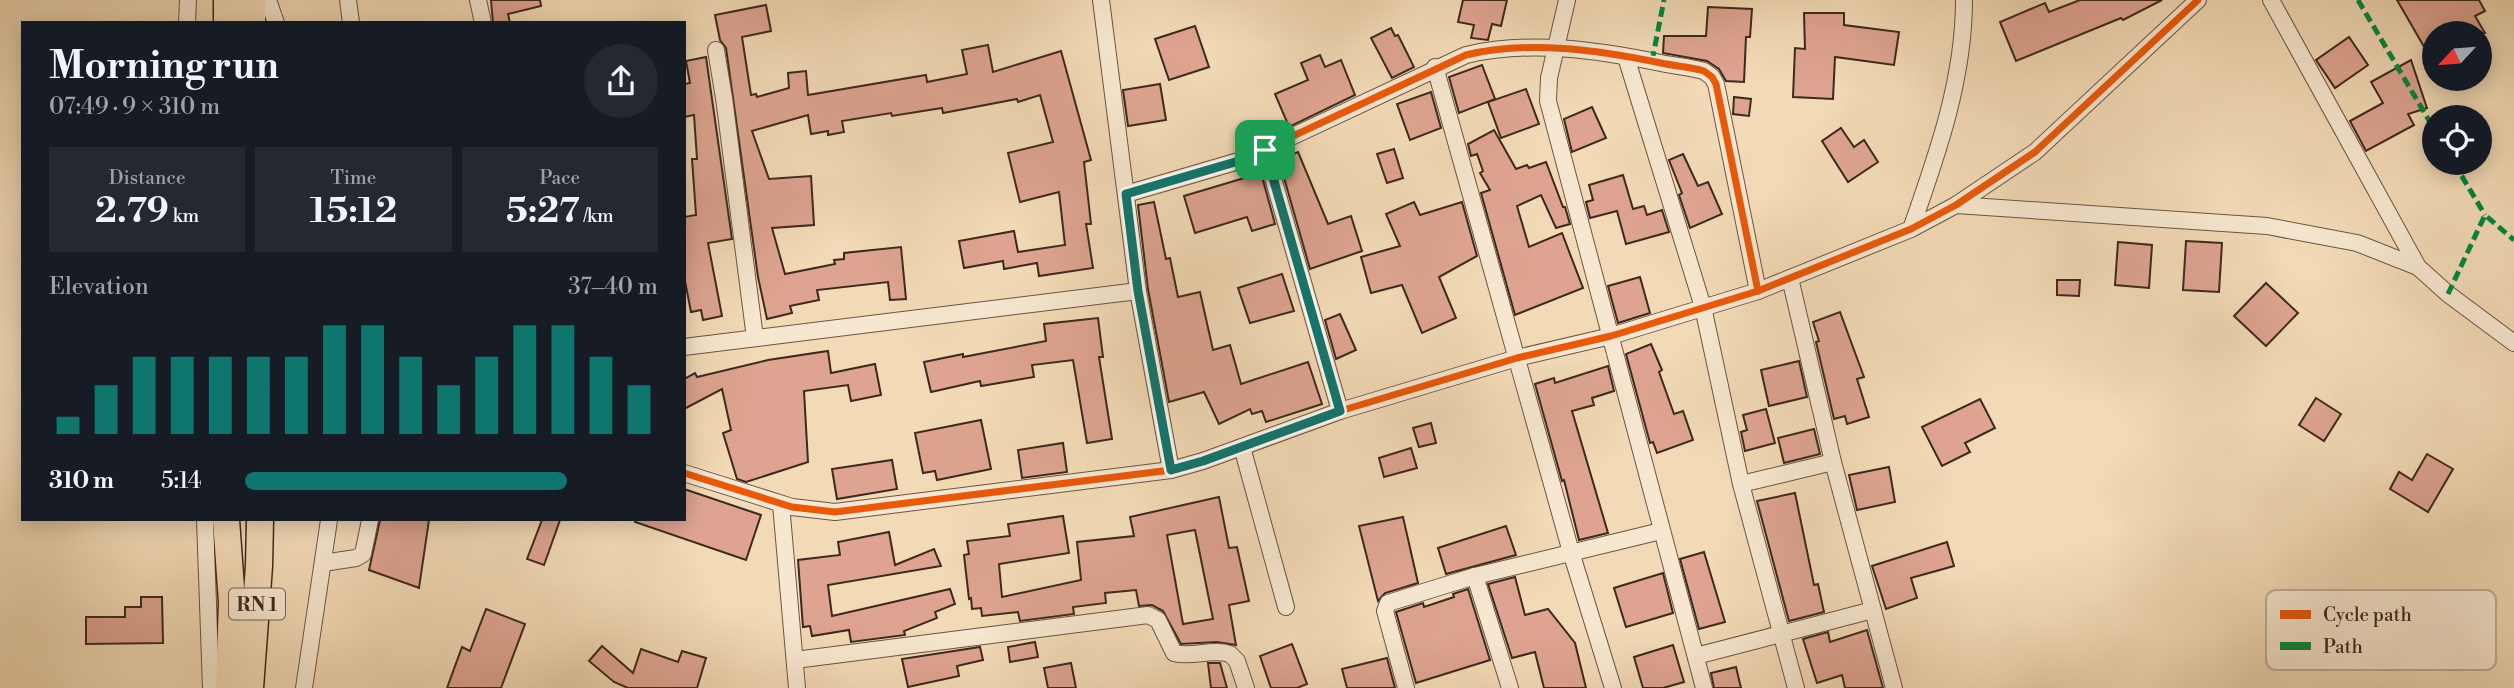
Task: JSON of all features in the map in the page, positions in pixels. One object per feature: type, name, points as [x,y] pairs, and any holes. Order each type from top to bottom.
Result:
[{"type":"highway","points":[[227,0],[227,21]]},
{"type":"highway","points":[[252,0],[252,21]]},
{"type":"highway","name":"RN 1","points":[[226,521],[232,602],[229,688]]},
{"type":"highway","name":"RN 1","points":[[250,688],[260,521]]},
{"type":"street","points":[[187,21],[188,0]]},
{"type":"street","points":[[268,0],[275,21]]},
{"type":"street","points":[[348,0],[351,21]]},
{"type":"street","points":[[478,0],[483,21]]},
{"type":"street","points":[[1101,0],[1138,291],[1171,470]]},
{"type":"street","points":[[1567,0],[1549,78],[1548,101],[1704,688]]},
{"type":"street","points":[[1911,229],[1934,164],[1955,88],[1964,0]]},
{"type":"street","points":[[686,474],[781,504],[813,511],[835,512],[1171,470],[1340,411],[1517,358],[1611,337],[1758,291],[1911,229],[1956,205],[2035,152],[2198,0]]},
{"type":"street","points":[[2272,0],[2417,267]]},
{"type":"street","points":[[1126,194],[1231,164],[1327,122],[1435,67],[1466,55],[1496,48],[1557,48],[1626,57],[1704,71],[1712,76],[1758,291]]},
{"type":"street","points":[[716,50],[754,338]]},
{"type":"street","points":[[1626,57],[1703,307],[1741,484],[1796,688]]},
{"type":"street","points":[[1435,67],[1571,552],[1613,688]]},
{"type":"street","points":[[1265,150],[1340,411]]},
{"type":"street","points":[[1956,205],[2267,226],[2357,243],[2417,267],[2448,294],[2514,343]]},
{"type":"street","points":[[1790,278],[1833,462],[1894,688]]},
{"type":"street","points":[[686,347],[1138,291]]},
{"type":"street","points":[[1242,447],[1286,607]]},
{"type":"street","points":[[1741,484],[1833,462]]},
{"type":"street","points":[[781,504],[797,688]]},
{"type":"street","points":[[205,521],[211,688]]},
{"type":"street","points":[[304,688],[329,521]]},
{"type":"street","points":[[323,564],[356,558],[363,554],[370,521]]},
{"type":"street","points":[[1406,688],[1385,611],[1386,605],[1475,576],[1661,531]]},
{"type":"street","points":[[1475,576],[1510,688]]},
{"type":"street","points":[[1696,656],[1783,636],[1873,610]]},
{"type":"street","points":[[795,660],[1148,614],[1158,620],[1174,653],[1230,653],[1237,661],[1246,688]]},
{"type":"building","points":[[491,0],[540,0],[541,6],[508,14],[510,21],[493,21]]},
{"type":"building","points":[[1463,0],[1507,0],[1501,26],[1492,24],[1488,40],[1471,38],[1474,25],[1458,22]]},
{"type":"building","points":[[2080,0],[2162,0],[2123,20],[2121,18],[2016,61],[2000,22],[2045,3],[2049,12]]},
{"type":"building","points":[[2397,0],[2479,0],[2485,11],[2475,16],[2478,21],[2422,21],[2422,43]]},
{"type":"building","points":[[766,5],[771,31],[742,37],[751,95],[756,94],[757,97],[789,88],[788,73],[806,71],[808,95],[926,75],[927,82],[967,74],[962,50],[988,45],[993,72],[1061,51],[1091,160],[1084,162],[1091,224],[1086,224],[1093,268],[1039,276],[1037,263],[1004,269],[1003,261],[964,268],[959,241],[1014,231],[1018,252],[1065,245],[1059,192],[1020,202],[1008,153],[1053,142],[1040,95],[1018,102],[1017,99],[943,113],[942,108],[842,121],[844,132],[828,135],[828,131],[811,134],[808,115],[752,131],[769,179],[811,176],[814,225],[772,228],[785,274],[835,264],[834,260],[844,259],[844,253],[901,247],[906,299],[890,300],[888,282],[817,290],[819,300],[790,306],[792,313],[767,319],[758,277],[726,48],[720,40],[715,15]]},
{"type":"building","points":[[1708,7],[1752,9],[1750,37],[1746,37],[1744,82],[1726,81],[1719,69],[1707,61],[1663,53],[1664,36],[1706,36]]},
{"type":"building","points":[[1804,13],[1844,13],[1844,25],[1899,32],[1894,65],[1835,57],[1833,99],[1793,97],[1795,48],[1805,49]]},
{"type":"building","points":[[1195,26],[1209,67],[1169,80],[1155,39]]},
{"type":"building","points":[[1391,28],[1395,36],[1398,35],[1414,67],[1392,78],[1371,38]]},
{"type":"building","points":[[2349,37],[2368,65],[2335,88],[2316,60]]},
{"type":"building","points":[[1320,55],[1325,67],[1341,60],[1355,95],[1289,127],[1275,94],[1308,80],[1301,63]]},
{"type":"building","points":[[706,57],[732,239],[708,243],[722,316],[703,320],[701,310],[691,312],[686,286],[686,217],[696,215],[692,159],[697,159],[694,115],[686,117],[686,84],[690,83],[686,61]]},
{"type":"building","points":[[2411,60],[2426,105],[2422,105],[2422,110],[2408,114],[2414,125],[2366,151],[2350,121],[2383,103],[2371,82]]},
{"type":"building","points":[[1482,65],[1495,99],[1459,113],[1449,77]]},
{"type":"building","points":[[1160,84],[1166,120],[1128,126],[1123,90]]},
{"type":"building","points":[[1526,89],[1539,124],[1501,138],[1488,102]]},
{"type":"building","points":[[1431,92],[1441,128],[1410,140],[1397,104]]},
{"type":"building","points":[[1734,97],[1751,99],[1749,116],[1733,114]]},
{"type":"building","points":[[1592,107],[1606,138],[1572,152],[1564,119]]},
{"type":"building","points":[[1841,128],[1854,147],[1864,140],[1878,162],[1848,182],[1822,141]]},
{"type":"building","points":[[1494,130],[1516,169],[1546,162],[1570,224],[1556,228],[1541,195],[1517,206],[1529,247],[1562,233],[1583,288],[1515,315],[1481,193],[1490,190],[1480,173],[1483,171],[1477,154],[1471,156],[1468,144]]},
{"type":"building","points":[[1394,149],[1403,178],[1387,183],[1377,154]]},
{"type":"building","points":[[1298,152],[1328,224],[1351,216],[1362,251],[1310,269],[1279,160]]},
{"type":"building","points":[[1683,154],[1698,186],[1708,182],[1722,214],[1690,228],[1679,195],[1682,193],[1669,160]]},
{"type":"building","points":[[1261,173],[1275,224],[1252,231],[1247,217],[1195,233],[1184,196]]},
{"type":"building","points":[[1623,175],[1633,209],[1644,206],[1647,215],[1662,210],[1669,232],[1626,244],[1617,211],[1590,218],[1586,202],[1593,200],[1589,185]]},
{"type":"building","points":[[1154,202],[1166,259],[1170,258],[1178,297],[1200,292],[1213,350],[1230,345],[1241,384],[1308,362],[1322,404],[1266,422],[1262,411],[1252,414],[1250,409],[1219,424],[1204,392],[1169,402],[1148,289],[1138,205]]},
{"type":"building","points":[[1414,202],[1420,215],[1462,202],[1477,256],[1439,277],[1456,318],[1422,333],[1402,285],[1371,293],[1361,257],[1400,246],[1386,214]]},
{"type":"building","points":[[2186,241],[2222,243],[2219,292],[2183,290]]},
{"type":"building","points":[[2118,242],[2152,245],[2149,288],[2115,285]]},
{"type":"building","points":[[1282,274],[1294,311],[1250,323],[1238,288]]},
{"type":"building","points":[[1640,277],[1650,313],[1618,323],[1608,286]]},
{"type":"building","points":[[2057,280],[2080,280],[2079,296],[2057,295]]},
{"type":"building","points":[[2266,283],[2298,313],[2266,346],[2234,316]]},
{"type":"building","points":[[1840,312],[1864,377],[1857,379],[1869,417],[1847,424],[1845,416],[1834,419],[1813,322]]},
{"type":"building","points":[[1340,314],[1356,350],[1336,359],[1325,320]]},
{"type":"building","points":[[1098,318],[1103,357],[1099,357],[1112,439],[1087,443],[1073,360],[1032,365],[1034,377],[981,386],[980,381],[931,392],[924,362],[1046,341],[1044,324]]},
{"type":"building","points":[[1651,344],[1662,370],[1659,372],[1674,414],[1683,411],[1693,440],[1657,453],[1653,442],[1650,443],[1626,354]]},
{"type":"building","points":[[828,351],[831,373],[875,364],[881,395],[851,401],[848,385],[804,391],[808,462],[746,482],[737,479],[723,433],[731,430],[722,389],[686,408],[686,378],[695,373],[697,377],[768,360]]},
{"type":"building","points":[[1799,361],[1807,397],[1769,406],[1761,370]]},
{"type":"building","points":[[1608,366],[1614,391],[1592,398],[1594,405],[1572,411],[1608,533],[1579,540],[1535,384],[1554,378],[1555,383]]},
{"type":"building","points":[[2316,398],[2341,414],[2324,441],[2299,425]]},
{"type":"building","points":[[1980,399],[1995,428],[1965,443],[1970,452],[1942,466],[1922,427]]},
{"type":"building","points":[[1766,409],[1775,443],[1745,451],[1741,432],[1747,430],[1743,415]]},
{"type":"building","points":[[981,420],[991,469],[937,480],[935,471],[923,473],[915,433]]},
{"type":"building","points":[[1431,423],[1436,443],[1419,447],[1413,428]]},
{"type":"building","points":[[1814,429],[1820,454],[1784,463],[1778,438]]},
{"type":"building","points":[[1063,443],[1067,472],[1022,478],[1018,450]]},
{"type":"building","points":[[1411,448],[1417,468],[1384,477],[1379,458]]},
{"type":"building","points":[[2427,454],[2453,469],[2428,512],[2390,489],[2399,472],[2412,480]]},
{"type":"building","points":[[892,460],[897,489],[837,499],[832,469]]},
{"type":"building","points":[[1889,467],[1895,502],[1857,510],[1849,475]]},
{"type":"building","points":[[686,490],[761,515],[746,560],[635,522],[686,521]]},
{"type":"building","points":[[1795,493],[1814,585],[1818,584],[1824,612],[1789,621],[1757,501]]},
{"type":"building","points":[[1219,497],[1229,548],[1237,547],[1249,601],[1229,605],[1236,645],[1217,642],[1181,644],[1163,611],[1152,605],[1139,606],[1136,590],[1105,593],[1106,603],[1073,607],[1074,614],[1020,621],[1018,612],[982,616],[981,608],[972,609],[964,555],[969,554],[967,541],[1010,536],[1008,524],[1063,516],[1069,553],[999,564],[1002,597],[1081,580],[1077,542],[1134,536],[1130,517]],"holes":[[[1195,530],[1213,619],[1183,624],[1167,535]]]},
{"type":"building","points":[[1403,517],[1418,583],[1385,593],[1378,601],[1359,526]]},
{"type":"building","points":[[380,521],[429,521],[419,588],[369,570]]},
{"type":"building","points":[[542,521],[560,521],[544,565],[527,559]]},
{"type":"building","points":[[1506,526],[1516,555],[1446,574],[1438,548]]},
{"type":"building","points":[[889,532],[895,565],[934,549],[941,566],[828,585],[832,616],[950,589],[955,604],[935,612],[937,618],[904,631],[905,635],[851,642],[849,630],[812,636],[810,626],[803,627],[798,560],[840,555],[838,542]]},
{"type":"building","points":[[1947,542],[1954,566],[1911,578],[1917,598],[1886,609],[1872,566]]},
{"type":"building","points":[[1704,552],[1725,622],[1699,629],[1680,559]]},
{"type":"building","points":[[1663,573],[1673,613],[1626,627],[1614,588]]},
{"type":"building","points":[[1515,577],[1525,615],[1548,609],[1575,643],[1586,688],[1544,688],[1535,652],[1512,658],[1488,584]]},
{"type":"building","points":[[1468,589],[1490,660],[1416,683],[1396,612],[1423,603],[1424,607],[1454,597],[1453,594]]},
{"type":"building","points":[[141,597],[162,597],[163,643],[86,644],[86,617],[125,617],[125,607],[141,607]]},
{"type":"building","points":[[486,609],[525,624],[501,688],[447,688],[462,647],[470,651]]},
{"type":"building","points":[[1867,630],[1883,688],[1845,688],[1842,675],[1817,683],[1803,639],[1828,632],[1830,642]]},
{"type":"building","points":[[1035,642],[1038,657],[1010,662],[1008,647]]},
{"type":"building","points":[[1292,644],[1307,684],[1297,688],[1271,688],[1260,656]]},
{"type":"building","points":[[1673,645],[1684,682],[1663,688],[1643,688],[1634,657]]},
{"type":"building","points":[[602,646],[633,673],[641,649],[678,662],[682,651],[706,658],[697,688],[628,688],[614,682],[589,661]]},
{"type":"building","points":[[980,647],[983,660],[957,666],[959,676],[908,687],[902,659]]},
{"type":"building","points":[[1387,658],[1395,688],[1347,688],[1342,669]]},
{"type":"building","points":[[1071,663],[1076,688],[1048,688],[1044,668]]},
{"type":"building","points":[[1208,663],[1220,663],[1227,688],[1211,688]]},
{"type":"building","points":[[1736,667],[1741,688],[1714,688],[1711,673]]},
{"type":"marked path","points":[[1652,61],[1664,0]]},
{"type":"marked path","points":[[2358,0],[2422,109]]},
{"type":"marked path","points":[[2461,175],[2485,215]]},
{"type":"marked path","points":[[2448,294],[2485,215],[2514,240]]},
{"type":"cycle path","points":[[686,474],[792,507],[835,512],[1171,470],[1340,411],[1517,358],[1611,336],[1758,291],[1911,229],[1956,205],[2035,152],[2198,0]]},
{"type":"cycle path","points":[[1126,194],[1242,160],[1466,55],[1514,48],[1563,48],[1613,54],[1704,71],[1712,77],[1716,84],[1758,291]]},
{"type":"route","points":[[1265,150],[1340,411],[1171,470],[1138,291],[1126,194],[1208,171],[1265,150]]}]
